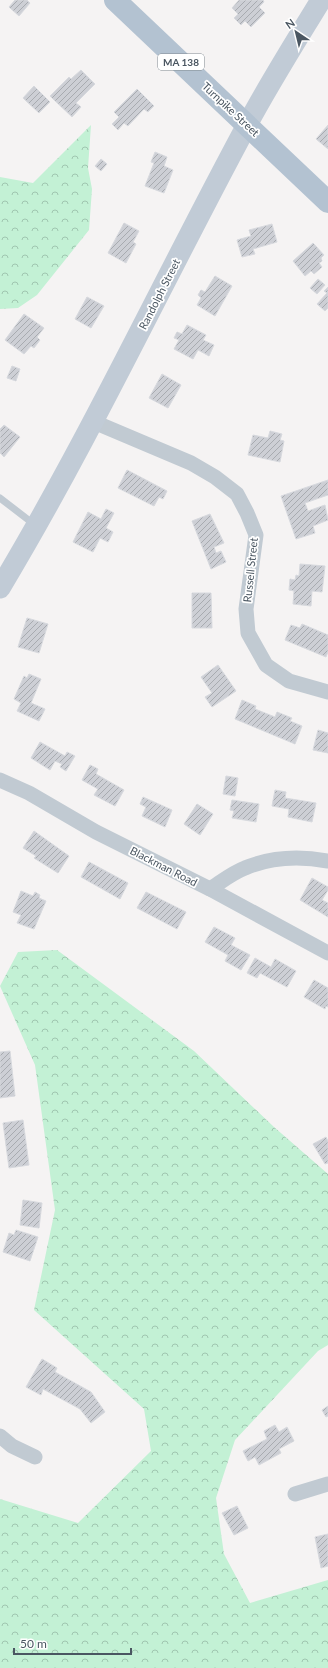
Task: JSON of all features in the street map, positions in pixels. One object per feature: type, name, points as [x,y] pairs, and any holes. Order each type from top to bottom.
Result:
[{"type":"main road","name":"Turnpike Street","points":[[115,0],[328,202]]},
{"type":"main road","name":"Randolph Street","points":[[0,588],[37,526],[94,422],[247,125],[321,0]]},
{"type":"street","name":"Russell Street","points":[[94,422],[191,463],[215,477],[236,494],[247,513],[256,535],[246,609],[248,633],[266,665],[289,681],[328,692]]},
{"type":"street","name":"Blackman Road","points":[[0,780],[29,793],[96,832],[210,889],[328,953]]},
{"type":"street","points":[[210,889],[244,868],[281,858],[306,857],[328,861]]},
{"type":"street","points":[[0,1436],[12,1446],[35,1457]]},
{"type":"street","points":[[295,1494],[328,1484]]},
{"type":"lane","points":[[0,498],[37,526]]},
{"type":"green space","points":[[91,125],[88,168],[92,189],[89,230],[37,295],[18,308],[0,309],[0,177],[33,183]]},
{"type":"green space","points":[[57,950],[194,1051],[274,1127],[328,1174],[328,1345],[318,1351],[235,1440],[216,1498],[224,1554],[250,1603],[328,1580],[328,1668],[0,1668],[0,1499],[78,1523],[151,1451],[144,1409],[34,1310],[55,1210],[35,1065],[0,986],[18,952]]},
{"type":"building","points":[[15,0],[27,0],[30,3],[19,16],[9,7]]},
{"type":"building","points":[[239,0],[263,0],[264,2],[259,7],[265,13],[251,27],[245,21],[241,25],[234,18],[238,14],[232,8]]},
{"type":"building","points":[[81,70],[95,84],[76,103],[81,107],[72,117],[50,96],[69,77],[71,79]]},
{"type":"building","points":[[34,86],[50,102],[39,113],[23,98]]},
{"type":"building","points":[[137,89],[154,106],[148,112],[144,109],[128,126],[124,123],[118,130],[112,124],[119,117],[114,112]]},
{"type":"building","points":[[328,125],[328,149],[316,139]]},
{"type":"building","points":[[155,152],[167,157],[164,166],[173,170],[164,193],[145,186],[154,163],[151,162]]},
{"type":"building","points":[[101,159],[107,164],[101,171],[95,166]]},
{"type":"building","points":[[124,223],[139,231],[133,242],[136,244],[126,263],[108,253]]},
{"type":"building","points":[[272,224],[277,242],[253,249],[255,254],[242,257],[237,240],[251,236],[249,230]]},
{"type":"building","points":[[313,243],[324,255],[321,258],[322,261],[319,263],[322,267],[314,274],[311,271],[305,276],[293,261]]},
{"type":"building","points":[[215,276],[232,286],[215,316],[197,305],[201,298],[198,295],[201,290],[205,292]]},
{"type":"building","points":[[318,279],[325,285],[317,294],[310,288]]},
{"type":"building","points":[[328,287],[328,308],[325,311],[317,304],[327,293],[324,291]]},
{"type":"building","points":[[87,297],[104,306],[91,328],[75,319]]},
{"type":"building","points":[[24,314],[44,328],[37,337],[40,340],[34,348],[31,346],[24,354],[5,340]]},
{"type":"building","points":[[187,325],[206,335],[203,340],[214,345],[209,356],[198,350],[193,359],[174,349],[179,340],[174,338],[177,332],[182,334]]},
{"type":"building","points":[[12,366],[20,369],[16,381],[7,378]]},
{"type":"building","points":[[162,374],[181,385],[168,408],[149,398]]},
{"type":"building","points":[[4,425],[20,437],[4,457],[0,453],[0,429]]},
{"type":"building","points":[[270,431],[282,434],[280,440],[284,441],[280,462],[248,455],[253,435],[268,438]]},
{"type":"building","points":[[127,470],[167,491],[163,499],[159,497],[154,506],[118,488]]},
{"type":"building","points":[[328,480],[328,495],[305,503],[308,511],[325,505],[328,520],[313,526],[315,533],[296,539],[281,496]]},
{"type":"building","points":[[106,509],[114,513],[106,528],[113,532],[108,542],[100,538],[93,552],[73,542],[88,512],[101,519]]},
{"type":"building","points":[[210,514],[224,543],[214,547],[216,553],[221,551],[226,562],[211,569],[192,521]]},
{"type":"building","points":[[300,564],[325,566],[322,592],[312,591],[311,606],[293,604],[294,591],[289,590],[290,579],[295,580],[296,575],[299,576]]},
{"type":"building","points":[[192,593],[211,593],[212,628],[192,628]]},
{"type":"building","points":[[27,618],[48,624],[39,653],[18,647]]},
{"type":"building","points":[[302,624],[328,635],[328,652],[326,657],[285,640],[291,625],[300,628]]},
{"type":"building","points":[[218,665],[236,691],[212,707],[205,697],[212,693],[201,677]]},
{"type":"building","points":[[29,674],[41,679],[31,703],[45,709],[39,721],[17,711],[21,703],[14,699],[24,676],[27,678]]},
{"type":"building","points":[[242,700],[256,706],[255,709],[275,717],[277,712],[292,718],[290,721],[302,726],[295,744],[235,719]]},
{"type":"building","points":[[318,730],[328,733],[328,753],[313,750]]},
{"type":"building","points":[[40,742],[65,756],[67,752],[75,756],[66,771],[60,767],[62,764],[55,761],[50,770],[31,758]]},
{"type":"building","points":[[90,765],[98,769],[96,774],[124,790],[115,806],[94,795],[98,789],[82,780]]},
{"type":"building","points":[[226,776],[238,778],[235,796],[223,794]]},
{"type":"building","points":[[275,790],[286,792],[285,798],[316,803],[312,822],[288,817],[289,809],[272,806]]},
{"type":"building","points":[[143,797],[172,810],[165,827],[142,816],[146,807],[140,804]]},
{"type":"building","points":[[232,800],[259,804],[256,822],[232,818],[234,811],[230,810]]},
{"type":"building","points":[[197,804],[213,814],[200,835],[184,824]]},
{"type":"building","points":[[34,831],[69,856],[58,873],[34,858],[36,856],[23,848]]},
{"type":"building","points":[[89,862],[128,883],[120,899],[81,877]]},
{"type":"building","points":[[312,878],[328,887],[328,890],[322,900],[328,903],[328,917],[300,900]]},
{"type":"building","points":[[21,891],[33,896],[35,892],[40,895],[39,898],[46,901],[34,929],[17,923],[21,915],[13,912]]},
{"type":"building","points":[[146,892],[186,912],[177,929],[137,908]]},
{"type":"building","points":[[214,927],[235,938],[231,945],[250,955],[241,970],[225,961],[228,955],[205,942]]},
{"type":"building","points":[[255,958],[271,967],[275,959],[296,971],[287,987],[260,973],[257,978],[247,973]]},
{"type":"building","points":[[314,980],[328,988],[328,1007],[326,1006],[325,1009],[304,997]]},
{"type":"building","points":[[10,1051],[15,1096],[0,1098],[0,1052]]},
{"type":"building","points":[[23,1120],[29,1165],[9,1168],[3,1123]]},
{"type":"building","points":[[326,1137],[328,1141],[328,1163],[325,1164],[313,1144]]},
{"type":"building","points":[[23,1200],[42,1203],[39,1228],[20,1225]]},
{"type":"building","points":[[16,1230],[38,1237],[30,1261],[3,1252],[9,1233],[14,1235]]},
{"type":"building","points":[[42,1359],[57,1368],[55,1372],[91,1392],[105,1412],[91,1423],[80,1409],[43,1389],[41,1395],[26,1387]]},
{"type":"building","points":[[328,1406],[328,1416],[326,1417],[322,1410]]},
{"type":"building","points":[[275,1425],[279,1432],[287,1427],[294,1441],[279,1449],[281,1453],[259,1465],[255,1457],[248,1461],[243,1451],[267,1439],[264,1431]]},
{"type":"building","points":[[237,1506],[248,1528],[234,1535],[222,1513]]},
{"type":"building","points":[[328,1534],[328,1566],[321,1568],[315,1537]]}]
